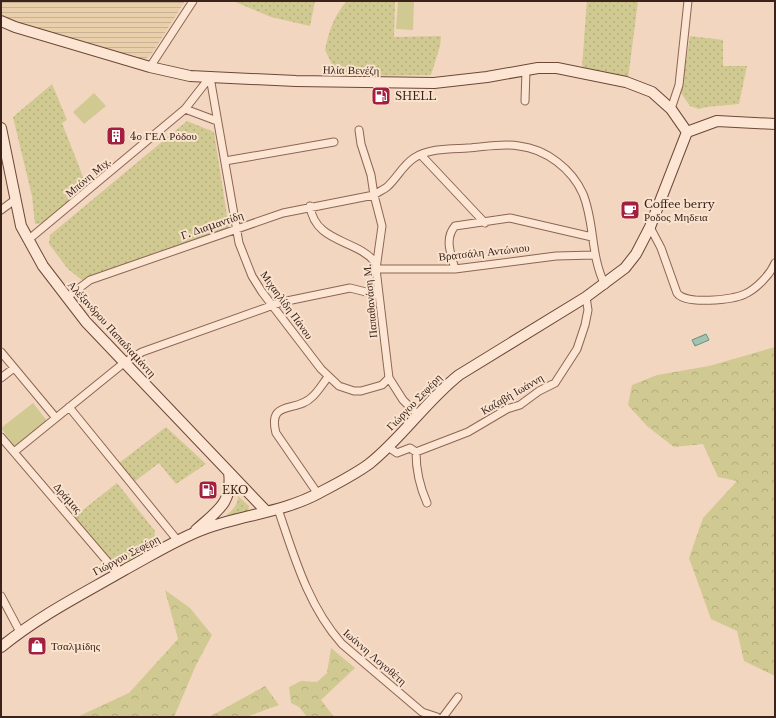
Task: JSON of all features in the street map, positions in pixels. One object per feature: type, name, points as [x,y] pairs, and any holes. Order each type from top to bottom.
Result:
[{"type":"street","points":[[150,67],[193,1]]},
{"type":"street","points":[[671,109],[679,85],[688,1]]},
{"type":"street","name":"Ηλία Βενέζη","points":[[1,21],[15,27],[150,67],[190,76],[296,81],[434,83],[487,77],[526,70],[557,68],[626,82],[652,92],[671,109],[686,132]]},
{"type":"street","points":[[525,101],[526,70]]},
{"type":"street","name":"Μπόνη Μιχ.","points":[[28,240],[186,110],[210,77]]},
{"type":"street","name":"Μιχαηλίδη Πάνου","points":[[210,77],[239,243],[252,276],[262,292],[328,377],[340,386],[354,391],[382,385],[389,378]]},
{"type":"street","points":[[186,110],[217,121]]},
{"type":"street","points":[[686,132],[717,121],[730,120],[775,124]]},
{"type":"street","name":"Αλέξανδρου Παπαδιαμάντη","points":[[1,128],[21,226],[43,266],[66,298],[124,362],[266,511]]},
{"type":"street","name":"Παπαθανάση Μ.","points":[[359,130],[361,144],[373,184],[374,195],[382,226],[376,265],[378,295],[389,378],[403,400],[418,415]]},
{"type":"street","name":"Γιώργου Σεφέρη","points":[[1,648],[20,632],[79,594],[178,541],[192,534],[225,522],[278,509],[318,494],[368,464],[388,446],[447,384],[473,364],[606,285],[631,261],[650,227],[686,132]]},
{"type":"street","points":[[224,161],[334,142]]},
{"type":"street","points":[[374,195],[386,187],[407,164],[421,155],[447,149],[518,145],[532,148],[554,159],[576,182],[587,206],[597,268],[606,285]]},
{"type":"street","points":[[421,155],[485,223]]},
{"type":"street","name":"Γ. Διαμαντίδη","points":[[66,298],[90,280],[237,228],[310,206],[374,195]]},
{"type":"street","points":[[1,210],[16,199]]},
{"type":"street","points":[[310,206],[312,216],[316,224],[336,239],[369,254],[376,265]]},
{"type":"street","points":[[455,269],[448,246],[451,230],[455,226],[485,223],[510,218],[592,237]]},
{"type":"street","points":[[650,227],[661,248],[676,293],[680,298],[698,300],[741,296],[757,285],[770,272],[775,263]]},
{"type":"street","name":"Βρατσάλη Αντώνιου","points":[[376,265],[455,269],[556,256],[595,255]]},
{"type":"street","points":[[14,452],[124,362],[142,352],[282,302],[350,288],[378,295]]},
{"type":"street","name":"Καζαβή Ιωάννη","points":[[388,446],[397,453],[410,448],[416,452],[468,432],[507,409],[520,405],[539,391],[555,382],[577,350],[588,310],[586,297]]},
{"type":"street","points":[[1,352],[56,418]]},
{"type":"street","points":[[1,378],[14,368]]},
{"type":"street","points":[[318,494],[276,433],[273,422],[274,417],[281,409],[313,397],[328,377]]},
{"type":"street","points":[[69,408],[178,541]]},
{"type":"street","name":"Δράμας","points":[[1,437],[118,574]]},
{"type":"street","points":[[416,452],[418,482],[427,503]]},
{"type":"street","points":[[192,534],[224,502],[231,485],[229,472]]},
{"type":"street","name":"Ιωάννη Λογοθέτη","points":[[278,509],[300,575],[333,634],[342,644],[422,712],[437,717]]},
{"type":"street","points":[[1,596],[20,632]]},
{"type":"street","points":[[442,717],[458,697]]},
{"type":"shaded area","points":[[1,1],[185,1],[151,55],[142,61],[1,18]]},
{"type":"green space","points":[[233,1],[315,1],[310,26],[271,17]]},
{"type":"green space","points":[[347,1],[395,1],[394,37],[441,36],[440,46],[431,75],[338,76],[325,50],[328,36],[333,24],[342,6]]},
{"type":"green space","points":[[398,1],[414,1],[413,30],[396,29]]},
{"type":"green space","points":[[587,1],[638,1],[628,79],[589,70],[582,66]]},
{"type":"green space","points":[[690,36],[723,40],[723,66],[747,66],[739,104],[699,109],[690,106],[681,93]]},
{"type":"green space","points":[[52,84],[67,120],[62,123],[87,187],[47,223],[35,224],[32,196],[13,117]]},
{"type":"green space","points":[[94,93],[106,106],[84,124],[73,112]]},
{"type":"green space","points":[[187,121],[214,132],[229,229],[83,281],[68,269],[49,244],[50,235]]},
{"type":"green space","points":[[775,347],[775,676],[744,661],[737,631],[711,619],[689,558],[703,518],[737,481],[718,477],[703,444],[674,447],[647,426],[628,405],[632,385],[657,375],[709,366]]},
{"type":"green space","points":[[33,403],[48,422],[15,447],[1,428]]},
{"type":"green space","points":[[166,427],[206,464],[176,484],[159,463],[134,482],[119,463]]},
{"type":"green space","points":[[117,483],[155,531],[154,548],[118,569],[74,517]]},
{"type":"green space","points":[[238,496],[249,506],[248,512],[219,521],[234,507],[238,500]]},
{"type":"green space","points":[[165,590],[190,608],[212,635],[196,665],[174,717],[77,717],[129,693],[178,639]]},
{"type":"green space","points":[[331,648],[355,668],[321,700],[334,717],[307,717],[299,707],[291,703],[289,687],[301,681],[317,682],[327,673]]},
{"type":"green space","points":[[265,686],[279,705],[246,717],[209,717]]},
{"type":"water","points":[[706,334],[709,340],[695,346],[692,340]]},
{"type":"place","name":"SHELL","points":[[381,96]]},
{"type":"place","name":"4ο ΓΕΛ Ρόδου","points":[[116,136]]},
{"type":"place","name":"Coffee berry Ροδος Μηδεια","points":[[630,210]]},
{"type":"place","name":"EKO","points":[[208,490]]},
{"type":"place","name":"Τσαλμίδης","points":[[37,646]]}]
